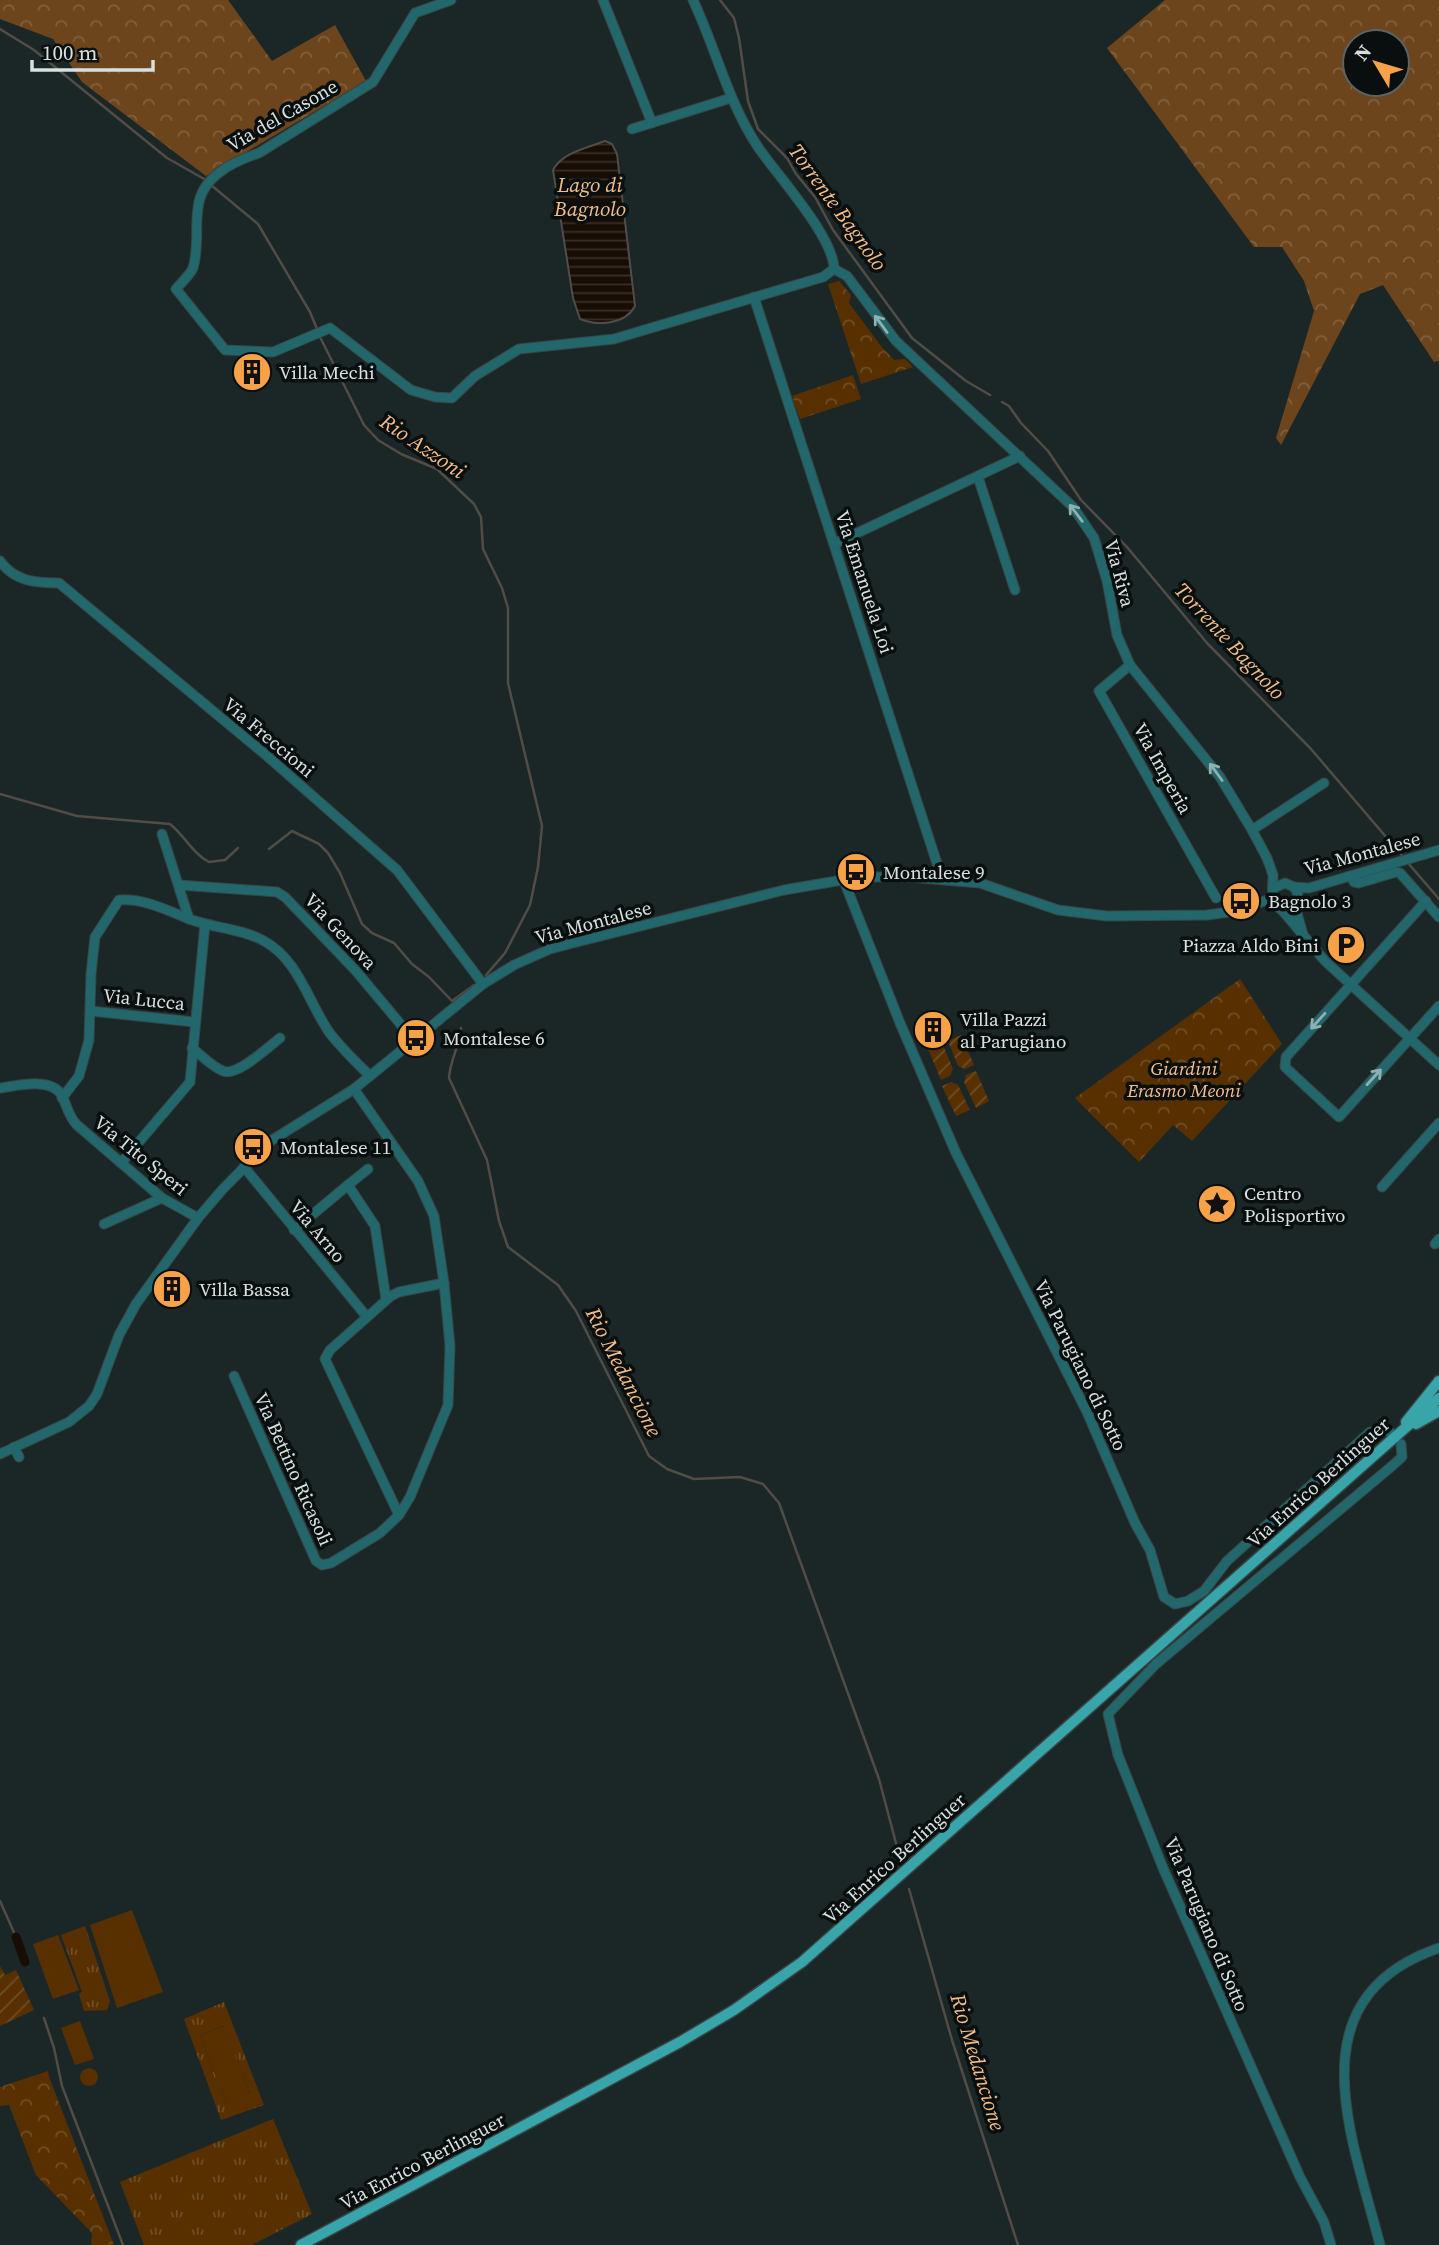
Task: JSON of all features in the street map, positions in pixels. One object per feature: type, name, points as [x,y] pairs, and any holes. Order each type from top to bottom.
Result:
[{"type":"main road","points":[[1396,1432],[1439,1381]]},
{"type":"main road","name":"Via Enrico Berlinguer","points":[[301,2245],[654,2057],[712,2024],[802,1962],[1396,1432],[1439,1398]]},
{"type":"main road","points":[[1396,1432],[1439,1411]]},
{"type":"street","name":"Via del Casone","points":[[451,0],[415,13],[373,82],[259,153],[243,158],[212,177],[205,186],[198,206],[193,270],[176,289],[221,347],[230,351],[273,352],[330,328],[411,390],[435,397],[452,398],[475,376],[519,349],[614,339],[754,297]]},
{"type":"street","points":[[603,0],[652,123]]},
{"type":"street","points":[[693,0],[731,98],[757,145],[824,239],[832,256],[834,269],[828,275],[754,297]]},
{"type":"street","points":[[632,129],[731,98]]},
{"type":"street","name":"Via Riva","points":[[834,269],[848,276],[896,341],[1073,507],[1094,538],[1107,581],[1117,635],[1130,665],[1220,777],[1269,862],[1289,885]]},
{"type":"street","name":"Via Emanuela Loi","points":[[754,297],[942,878]]},
{"type":"street","points":[[834,544],[1020,456]]},
{"type":"street","points":[[978,477],[1015,590]]},
{"type":"street","name":"Via Freccioni","points":[[0,561],[13,576],[42,583],[59,583],[267,756],[397,870],[484,984]]},
{"type":"street","name":"Via Imperia","points":[[1130,665],[1099,691],[1216,898]]},
{"type":"street","points":[[1252,830],[1324,783]]},
{"type":"street","points":[[162,834],[189,919]]},
{"type":"street","name":"Via Montalese","points":[[1274,888],[1289,885],[1309,888],[1439,850]]},
{"type":"street","name":"Via Riva","points":[[1269,862],[1274,888]]},
{"type":"street","points":[[1351,876],[1354,882],[1359,883],[1400,873],[1439,917]]},
{"type":"street","name":"Via Montalese","points":[[0,1454],[69,1422],[89,1406],[97,1394],[127,1318],[198,1218],[269,1142],[354,1089],[413,1039],[484,984],[514,965],[551,949],[784,890],[845,879],[942,878],[997,888],[1066,911],[1107,916],[1206,915],[1229,912],[1271,899]]},
{"type":"street","name":"Via Parugiano di Sotto","points":[[845,879],[895,1011],[956,1153],[1087,1412],[1135,1523],[1150,1550],[1164,1597],[1175,1604],[1188,1601],[1204,1591],[1227,1561],[1370,1432],[1382,1429],[1396,1432]]},
{"type":"street","name":"Via Genova","points":[[179,885],[276,892],[285,897],[356,971],[413,1039]]},
{"type":"street","name":"Via Montalese","points":[[1282,910],[1295,905],[1298,900],[1289,885]]},
{"type":"street","points":[[1274,888],[1271,899],[1275,906],[1282,910],[1325,961],[1439,1065]]},
{"type":"street","points":[[1,1087],[47,1085],[57,1090],[62,1098],[76,1081],[89,1041],[95,937],[120,900],[148,903],[189,919],[271,944],[296,974],[331,1035],[370,1076]]},
{"type":"street","points":[[1426,901],[1286,1057],[1285,1067],[1339,1117],[1439,1006]]},
{"type":"street","points":[[1295,905],[1304,937]]},
{"type":"street","points":[[121,1163],[190,1082],[205,924]]},
{"type":"street","name":"Via Lucca","points":[[91,1011],[194,1021]]},
{"type":"street","points":[[192,1048],[223,1071],[237,1070],[280,1038]]},
{"type":"street","points":[[354,1089],[424,1193],[434,1216],[444,1283],[450,1346],[448,1405],[410,1497],[399,1515]]},
{"type":"street","name":"Via Tito Speri","points":[[62,1098],[73,1121],[162,1198],[198,1218]]},
{"type":"street","points":[[1382,1187],[1439,1124]]},
{"type":"street","name":"Via Arno","points":[[244,1167],[366,1317]]},
{"type":"street","points":[[295,1230],[368,1168]]},
{"type":"street","points":[[348,1185],[375,1226],[386,1299]]},
{"type":"street","points":[[104,1224],[162,1198]]},
{"type":"street","points":[[399,1515],[325,1359],[327,1353],[386,1299],[399,1292],[444,1283]]},
{"type":"street","name":"Via Bettino Ricasoli","points":[[234,1376],[319,1563],[328,1564],[341,1557],[380,1533],[399,1515]]},
{"type":"street","name":"Via Parugiano di Sotto","points":[[1331,2245],[1324,2222],[1295,2165],[1163,1868],[1118,1755],[1108,1714],[1156,1664],[1402,1457],[1401,1444]]},
{"type":"street","points":[[14,1447],[19,1457]]},
{"type":"street","points":[[1380,2245],[1346,2111],[1345,2050],[1359,2004],[1392,1970],[1419,1955],[1439,1948]]},
{"type":"green space","points":[[0,0],[228,0],[272,61],[335,25],[366,81],[206,176],[82,82],[53,39],[0,19]]},
{"type":"green space","points":[[1165,0],[1439,0],[1439,361],[1434,362],[1383,285],[1360,294],[1281,445],[1276,438],[1314,311],[1304,281],[1282,247],[1254,247],[1107,48]]},
{"type":"green space","points":[[839,281],[851,295],[849,303],[881,346],[894,360],[905,359],[913,367],[861,384],[828,284]]},
{"type":"green space","points":[[853,375],[861,399],[800,419],[792,396]]},
{"type":"green space","name":"Giardini Erasmo Meoni","points":[[1240,979],[1282,1044],[1192,1141],[1173,1125],[1139,1162],[1075,1098]]},
{"type":"green space","points":[[961,1035],[974,1065],[965,1069],[958,1066],[948,1041]]},
{"type":"green space","points":[[942,1043],[953,1069],[950,1076],[941,1080],[928,1049]]},
{"type":"green space","points":[[976,1071],[989,1101],[976,1108],[964,1082],[966,1075]]},
{"type":"green space","points":[[951,1082],[958,1085],[970,1110],[956,1116],[942,1086]]},
{"type":"green space","points":[[132,1910],[163,1992],[117,2008],[90,1925]]},
{"type":"green space","points":[[85,1926],[110,2001],[107,2010],[84,2011],[79,1994],[82,1992],[61,1935]]},
{"type":"green space","points":[[58,1935],[79,1990],[53,1999],[33,1944]]},
{"type":"green space","points":[[0,1966],[5,1975],[16,1970],[34,2010],[0,2026]]},
{"type":"green space","points":[[224,2002],[264,2105],[221,2120],[184,2019]],"holes":[[[223,2026],[250,2094],[226,2103],[200,2035]]]},
{"type":"green space","points":[[80,2021],[94,2059],[75,2065],[61,2028]]},
{"type":"green space","points":[[224,2026],[250,2095],[226,2103],[200,2035]]},
{"type":"green space","points":[[89,2068],[95,2071],[98,2077],[95,2083],[89,2086],[83,2083],[80,2077],[83,2071]]},
{"type":"green space","points":[[48,2071],[114,2245],[91,2245],[92,2234],[89,2230],[36,2175],[9,2105],[0,2106],[0,2087]]},
{"type":"green space","points":[[273,2119],[312,2214],[252,2245],[144,2245],[120,2182]]},
{"type":"water","name":"Lago di Bagnolo","points":[[605,141],[612,144],[617,154],[635,306],[625,317],[618,320],[594,323],[580,319],[573,298],[553,170],[569,155]]},
{"type":"waterway","name":"Torrente Bagnolo","points":[[720,0],[734,18],[748,101],[758,129],[787,158],[815,197],[833,230],[912,338],[966,381],[990,395]]},
{"type":"waterway","name":"Rio Azzoni","points":[[0,29],[34,50],[167,158],[206,180]]},
{"type":"waterway","name":"Rio Azzoni","points":[[211,185],[258,224],[310,312],[317,329]]},
{"type":"waterway","name":"Rio Azzoni","points":[[319,335],[364,425],[378,440],[401,454],[437,469],[474,504],[481,517],[483,549],[502,588],[508,608],[508,683],[542,826],[538,867],[530,905],[505,953],[486,975]]},
{"type":"waterway","name":"Torrente Bagnolo","points":[[1002,402],[1009,406],[1048,451],[1081,500],[1127,547],[1207,643],[1311,749],[1404,858]]},
{"type":"waterway","points":[[0,794],[77,816],[170,824],[209,862],[225,860],[238,848]]},
{"type":"waterway","points":[[269,849],[292,831],[319,844],[340,873],[362,924],[372,933],[394,943],[412,964],[452,1001],[474,985]]},
{"type":"waterway","name":"Torrente Bagnolo","points":[[1408,863],[1439,899]]},
{"type":"waterway","name":"Rio Medancione","points":[[461,1028],[449,1078],[487,1160],[499,1221],[508,1247],[558,1285],[576,1311],[649,1456],[667,1469],[694,1479],[740,1477],[763,1484],[779,1503],[879,1779],[901,1862]]},
{"type":"waterway","name":"Rio Medancione","points":[[909,1889],[952,2040],[1018,2245]]},
{"type":"waterway","points":[[0,1901],[16,1937]]},
{"type":"waterway","points":[[16,1937],[25,1962]]},
{"type":"waterway","points":[[44,2018],[62,2086],[123,2245]]},
{"type":"place","name":"Villa Mechi","points":[[252,372]]},
{"type":"place","name":"Montalese 9","points":[[856,872]]},
{"type":"place","name":"Bagnolo 3","points":[[1241,901]]},
{"type":"place","name":"Piazza Aldo Bini","points":[[1346,945]]},
{"type":"place","name":"Villa Pazzi al Parugiano","points":[[933,1030]]},
{"type":"place","name":"Montalese 6","points":[[416,1038]]},
{"type":"place","name":"Montalese 11","points":[[253,1147]]},
{"type":"place","name":"Centro Polisportivo","points":[[1217,1204]]},
{"type":"place","name":"Villa Bassa","points":[[172,1289]]}]
